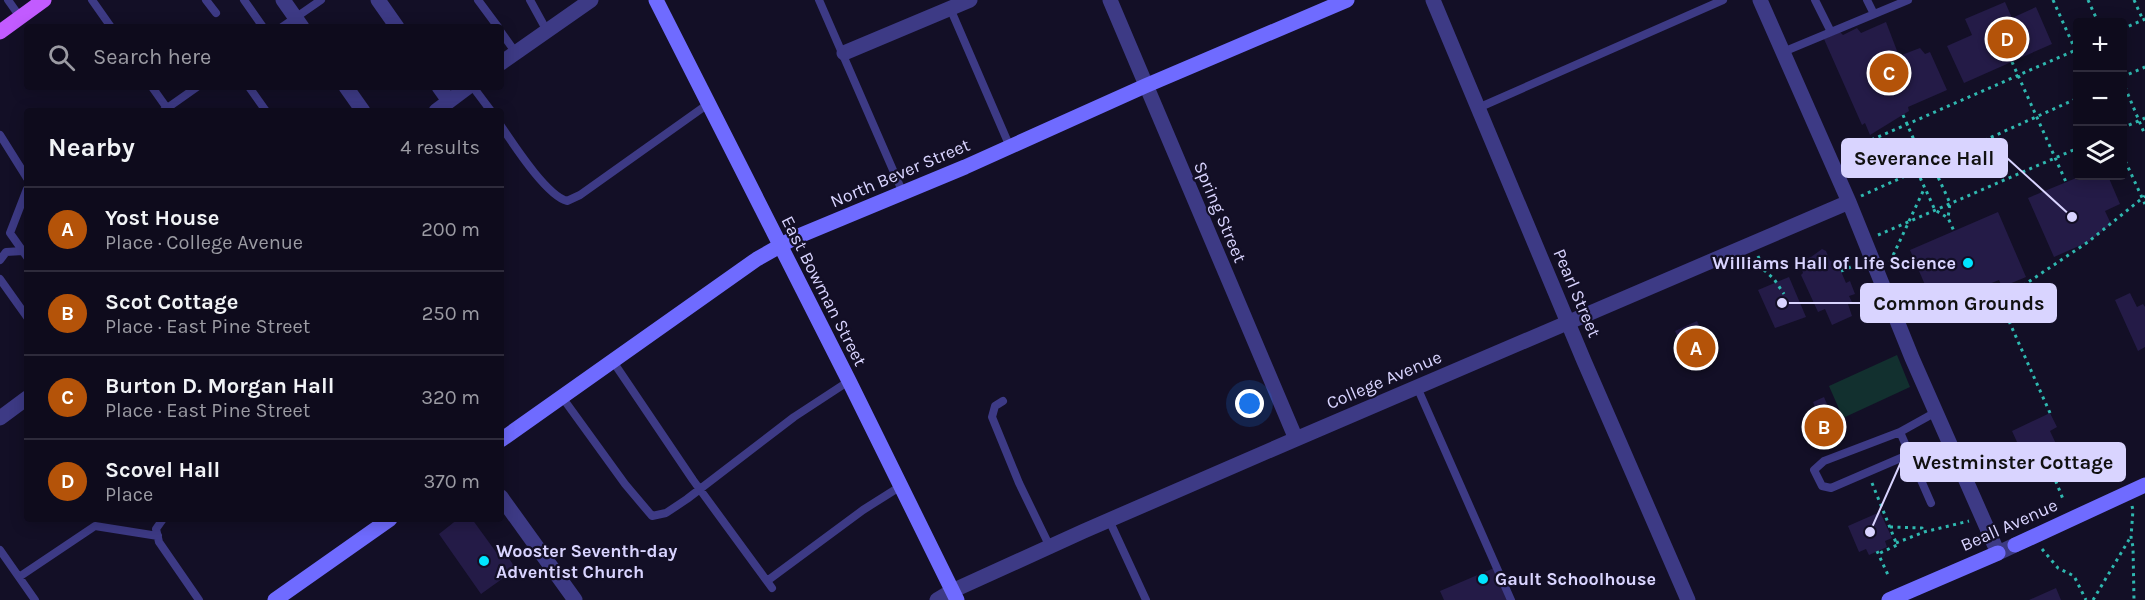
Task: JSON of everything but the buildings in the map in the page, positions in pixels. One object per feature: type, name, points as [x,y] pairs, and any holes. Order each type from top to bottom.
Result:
[{"type":"main road","points":[[0,32],[44,0]]},
{"type":"main road","name":"East Bowman Street","points":[[656,0],[955,595]]},
{"type":"main road","name":"North Bever Street","points":[[504,438],[612,360],[779,246],[1347,0]]},
{"type":"main road","name":"Beall Avenue","points":[[2015,545],[2145,485]]},
{"type":"main road","points":[[275,600],[386,522]]},
{"type":"main road","name":"Beall Avenue","points":[[1889,600],[1998,553]]},
{"type":"street","points":[[283,0],[299,22]]},
{"type":"street","points":[[378,0],[395,24]]},
{"type":"street","points":[[504,61],[591,0]]},
{"type":"street","points":[[844,53],[970,0]]},
{"type":"street","name":"Spring Street","points":[[1110,0],[1296,439]]},
{"type":"street","name":"Pearl Street","points":[[1433,0],[1688,600]]},
{"type":"street","points":[[1760,0],[1849,201],[1936,412],[1998,553]]},
{"type":"street","points":[[348,90],[361,108]]},
{"type":"street","points":[[441,90],[449,101]]},
{"type":"street","points":[[440,108],[464,90]]},
{"type":"street","name":"College Avenue","points":[[937,600],[955,595],[1109,520],[1849,201]]},
{"type":"street","points":[[2,411],[24,400]]},
{"type":"street","points":[[504,501],[575,600]]},
{"type":"street","name":"Beall Avenue","points":[[1998,553],[2015,545]]},
{"type":"lane","points":[[8,0],[20,17]]},
{"type":"lane","points":[[92,0],[109,24]]},
{"type":"lane","points":[[206,0],[216,13]]},
{"type":"lane","points":[[244,0],[261,24]]},
{"type":"lane","points":[[299,22],[321,0]]},
{"type":"lane","points":[[478,0],[496,24]]},
{"type":"lane","points":[[530,0],[547,31]]},
{"type":"lane","points":[[819,0],[903,193]]},
{"type":"lane","points":[[1478,108],[1722,0]]},
{"type":"lane","points":[[1815,0],[1831,32]]},
{"type":"lane","points":[[1867,0],[1874,14]]},
{"type":"lane","points":[[1783,52],[1908,0]]},
{"type":"lane","points":[[950,8],[1010,147]]},
{"type":"lane","points":[[504,36],[516,53]]},
{"type":"lane","points":[[154,90],[165,108]]},
{"type":"lane","points":[[169,108],[193,90]]},
{"type":"lane","points":[[251,90],[264,108]]},
{"type":"lane","points":[[475,90],[489,108]]},
{"type":"lane","points":[[504,130],[544,184],[557,196],[567,201],[580,195],[708,104]]},
{"type":"lane","points":[[0,135],[24,173]]},
{"type":"lane","points":[[24,197],[10,233],[24,253]]},
{"type":"lane","points":[[0,260],[6,252],[24,254]]},
{"type":"lane","points":[[0,279],[24,313]]},
{"type":"lane","points":[[612,360],[700,489],[770,585],[862,510],[901,486]]},
{"type":"lane","points":[[562,396],[625,484],[652,516],[666,513],[794,417],[849,381]]},
{"type":"lane","points":[[1417,387],[1511,600]]},
{"type":"lane","points":[[1003,400],[995,406],[992,417],[1019,483],[1050,547]]},
{"type":"lane","points":[[1910,454],[1830,489],[1822,486],[1814,470],[1824,461],[1900,432],[1936,412]]},
{"type":"lane","points":[[1900,432],[1930,503]]},
{"type":"lane","points":[[1109,520],[1146,600]]},
{"type":"lane","points":[[161,522],[156,529],[159,542],[199,600]]},
{"type":"lane","points":[[19,577],[95,526],[158,536]]},
{"type":"lane","points":[[0,550],[35,600]]},
{"type":"path","points":[[2053,0],[2073,43]]},
{"type":"path","points":[[2088,0],[2096,18]]},
{"type":"path","points":[[2127,27],[2144,20],[2134,0]]},
{"type":"path","points":[[1842,152],[2073,51]]},
{"type":"path","points":[[2012,62],[2066,182]]},
{"type":"path","points":[[2127,76],[2145,67]]},
{"type":"path","points":[[2127,91],[2145,135]]},
{"type":"path","points":[[1849,201],[2073,100]]},
{"type":"path","points":[[1903,115],[1926,166]]},
{"type":"path","points":[[2127,126],[2145,118]]},
{"type":"path","points":[[1878,235],[2073,150]]},
{"type":"path","points":[[1932,164],[1950,203],[1947,218]]},
{"type":"path","points":[[2127,164],[2144,197],[2145,204]]},
{"type":"path","points":[[1917,171],[1935,210],[1947,218],[1954,231]]},
{"type":"path","points":[[1890,262],[1924,187]]},
{"type":"path","points":[[2050,413],[2000,301],[2088,242],[2144,197]]},
{"type":"path","points":[[1758,256],[1764,270],[1774,279],[1784,294]]},
{"type":"path","points":[[1841,271],[1860,263]]},
{"type":"path","points":[[2050,467],[2064,499]]},
{"type":"path","points":[[1867,472],[1896,543]]},
{"type":"path","points":[[2126,494],[2133,510],[2131,537],[2134,600]]},
{"type":"path","points":[[1888,576],[1878,553],[1923,532],[1971,520]]},
{"type":"path","points":[[1890,527],[1922,528],[1923,532]]},
{"type":"path","points":[[2093,600],[2131,537]]},
{"type":"path","points":[[2041,548],[2058,568],[2074,576],[2085,600]]},
{"type":"green space","points":[[1897,355],[1910,387],[1843,418],[1829,386]]},
{"type":"place","name":"Scovel Hall","points":[[2007,39]]},
{"type":"place","name":"Burton D. Morgan Hall","points":[[1889,73]]},
{"type":"place","name":"Severance Hall","points":[[2072,217]]},
{"type":"place","name":"Williams Hall of Life Science","points":[[1968,263]]},
{"type":"place","name":"Common Grounds","points":[[1782,303]]},
{"type":"place","name":"Yost House","points":[[1696,348]]},
{"type":"place","name":"Scot Cottage","points":[[1824,427]]},
{"type":"place","name":"Westminster Cottage","points":[[1870,532]]},
{"type":"place","name":"Wooster Seventh-day Adventist Church","points":[[484,561]]},
{"type":"place","name":"Gault Schoolhouse","points":[[1483,579]]}]
